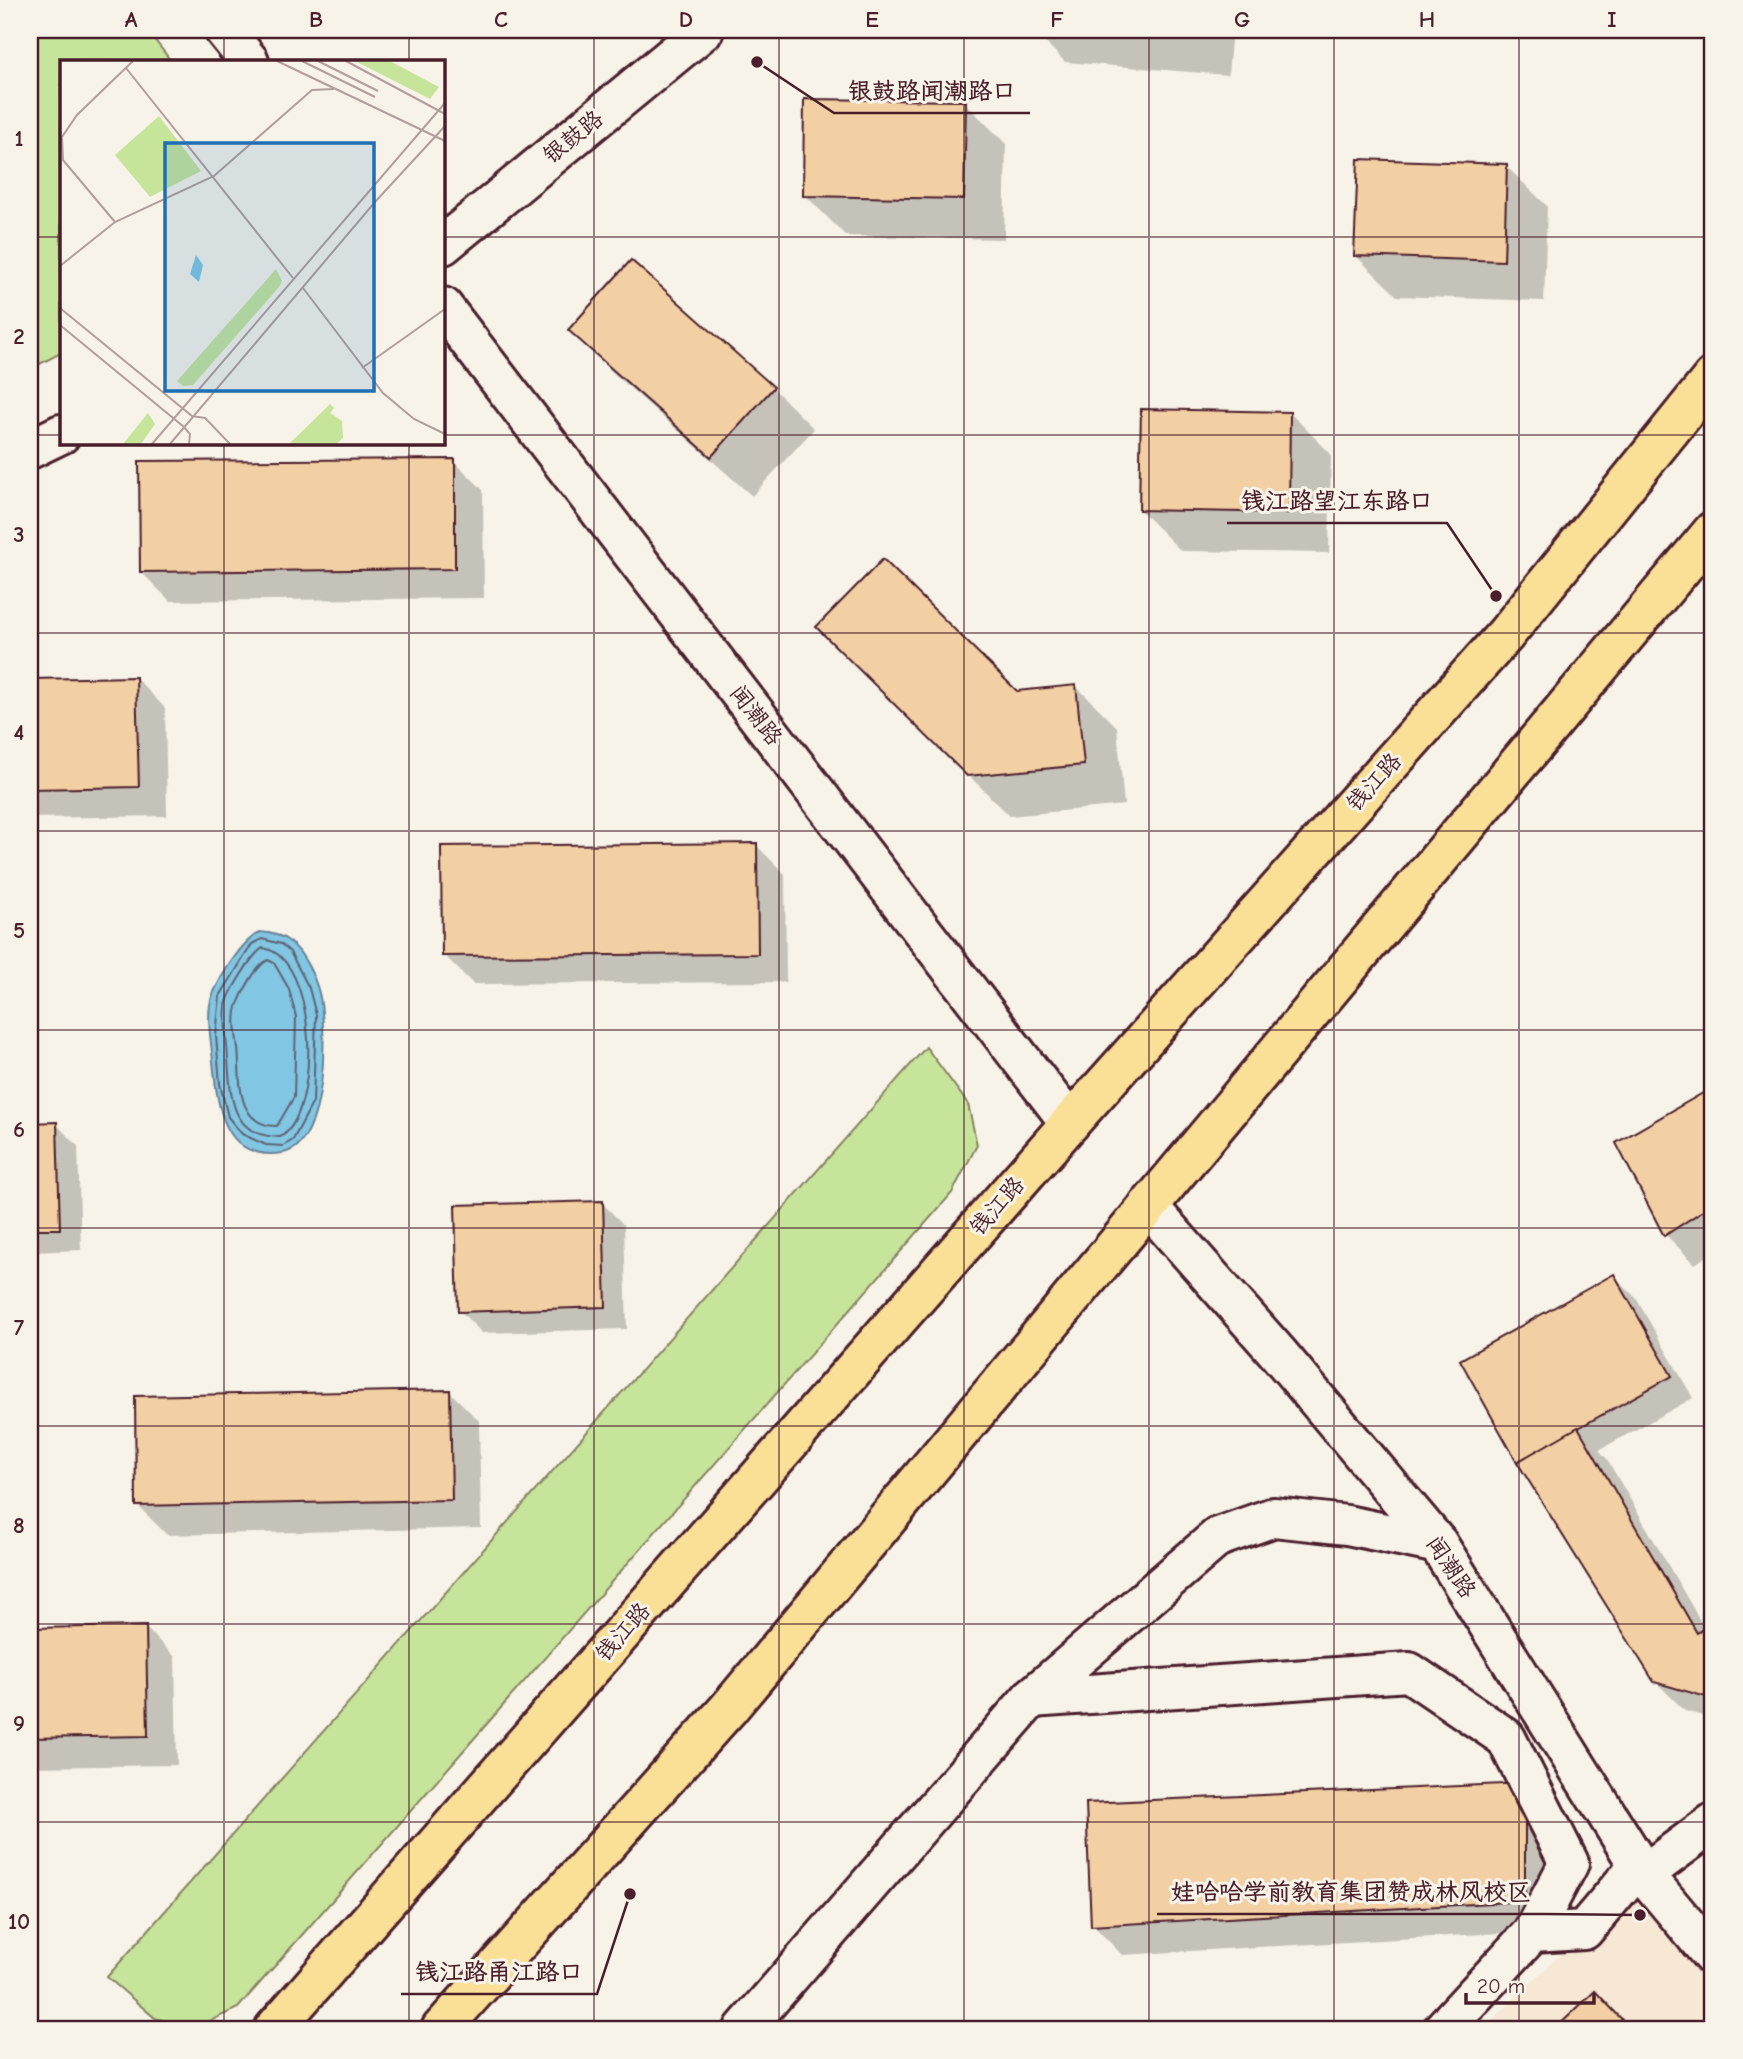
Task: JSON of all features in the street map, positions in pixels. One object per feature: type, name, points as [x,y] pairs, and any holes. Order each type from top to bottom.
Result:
[{"type":"main road","name":"钱江路","points":[[274,2029],[1070,1123],[1506,634],[1713,377]]},
{"type":"main road","points":[[441,2029],[729,1708],[1713,531]]},
{"type":"street","points":[[223,30],[247,60]]},
{"type":"street","name":"银鼓路","points":[[444,244],[704,30]]},
{"type":"street","name":"闻潮路","points":[[444,308],[1070,1123]]},
{"type":"street","points":[[30,449],[60,434]]},
{"type":"street","name":"闻潮路","points":[[1148,1206],[1278,1352],[1438,1544],[1641,1869],[1713,1957]]},
{"type":"street","points":[[744,2029],[1031,1698],[1218,1537],[1274,1517],[1347,1525],[1438,1544]]},
{"type":"street","points":[[1031,1698],[1409,1672],[1506,1738],[1569,1863],[1532,1933],[1444,2029]]},
{"type":"street","points":[[1532,1933],[1584,1930],[1641,1869],[1713,1823]]},
{"type":"shaded area","points":[[1644,1874],[1713,1957],[1713,2029],[1483,2029]]},
{"type":"green space","points":[[30,30],[147,30],[170,60],[60,60],[60,354],[30,369]]},
{"type":"green space","points":[[926,1047],[968,1104],[977,1145],[952,1193],[238,2008],[193,2029],[155,2018],[107,1977]]},
{"type":"water","points":[[260,932],[283,938],[299,952],[315,980],[322,1009],[323,1056],[317,1108],[309,1129],[298,1145],[283,1153],[261,1153],[245,1147],[233,1137],[219,1105],[210,1038],[209,1015],[213,994],[239,951]]},
{"type":"building","points":[[1126,30],[1188,30],[1188,35]]},
{"type":"building","points":[[804,99],[966,101],[964,199],[803,196]]},
{"type":"building","points":[[1358,159],[1507,164],[1504,261],[1354,256]]},
{"type":"building","points":[[631,260],[774,387],[711,457],[568,330]]},
{"type":"building","points":[[1141,409],[1290,412],[1289,513],[1139,510]]},
{"type":"building","points":[[455,459],[455,569],[140,572],[139,461]]},
{"type":"building","points":[[883,559],[1017,691],[1076,685],[1084,765],[967,776],[816,627]]},
{"type":"building","points":[[136,677],[139,787],[30,789],[30,679]]},
{"type":"building","points":[[757,843],[758,954],[442,956],[441,846]]},
{"type":"building","points":[[1713,1089],[1713,1204],[1664,1236],[1616,1143]]},
{"type":"building","points":[[57,1122],[60,1229],[30,1229],[30,1123]]},
{"type":"building","points":[[603,1201],[606,1307],[458,1312],[455,1205]]},
{"type":"building","points":[[1614,1274],[1672,1376],[1517,1462],[1460,1360]]},
{"type":"building","points":[[450,1390],[452,1500],[136,1506],[135,1396]]},
{"type":"building","points":[[1578,1427],[1697,1633],[1713,1621],[1713,1699],[1654,1682],[1517,1462]]},
{"type":"building","points":[[146,1626],[148,1736],[30,1738],[30,1628]]},
{"type":"building","points":[[1525,1783],[1525,1901],[1091,1926],[1086,1803]]},
{"type":"building","points":[[1595,1991],[1631,2029],[1555,2029]]},
{"type":"place","name":"银鼓路闻潮路口","points":[[757,62]]},
{"type":"place","name":"钱江路望江东路口","points":[[1496,596]]},
{"type":"place","name":"钱江路甬江路口","points":[[630,1894]]},
{"type":"place","name":"娃哈哈学前教育集团赞成林风校区","points":[[1640,1915]]}]
